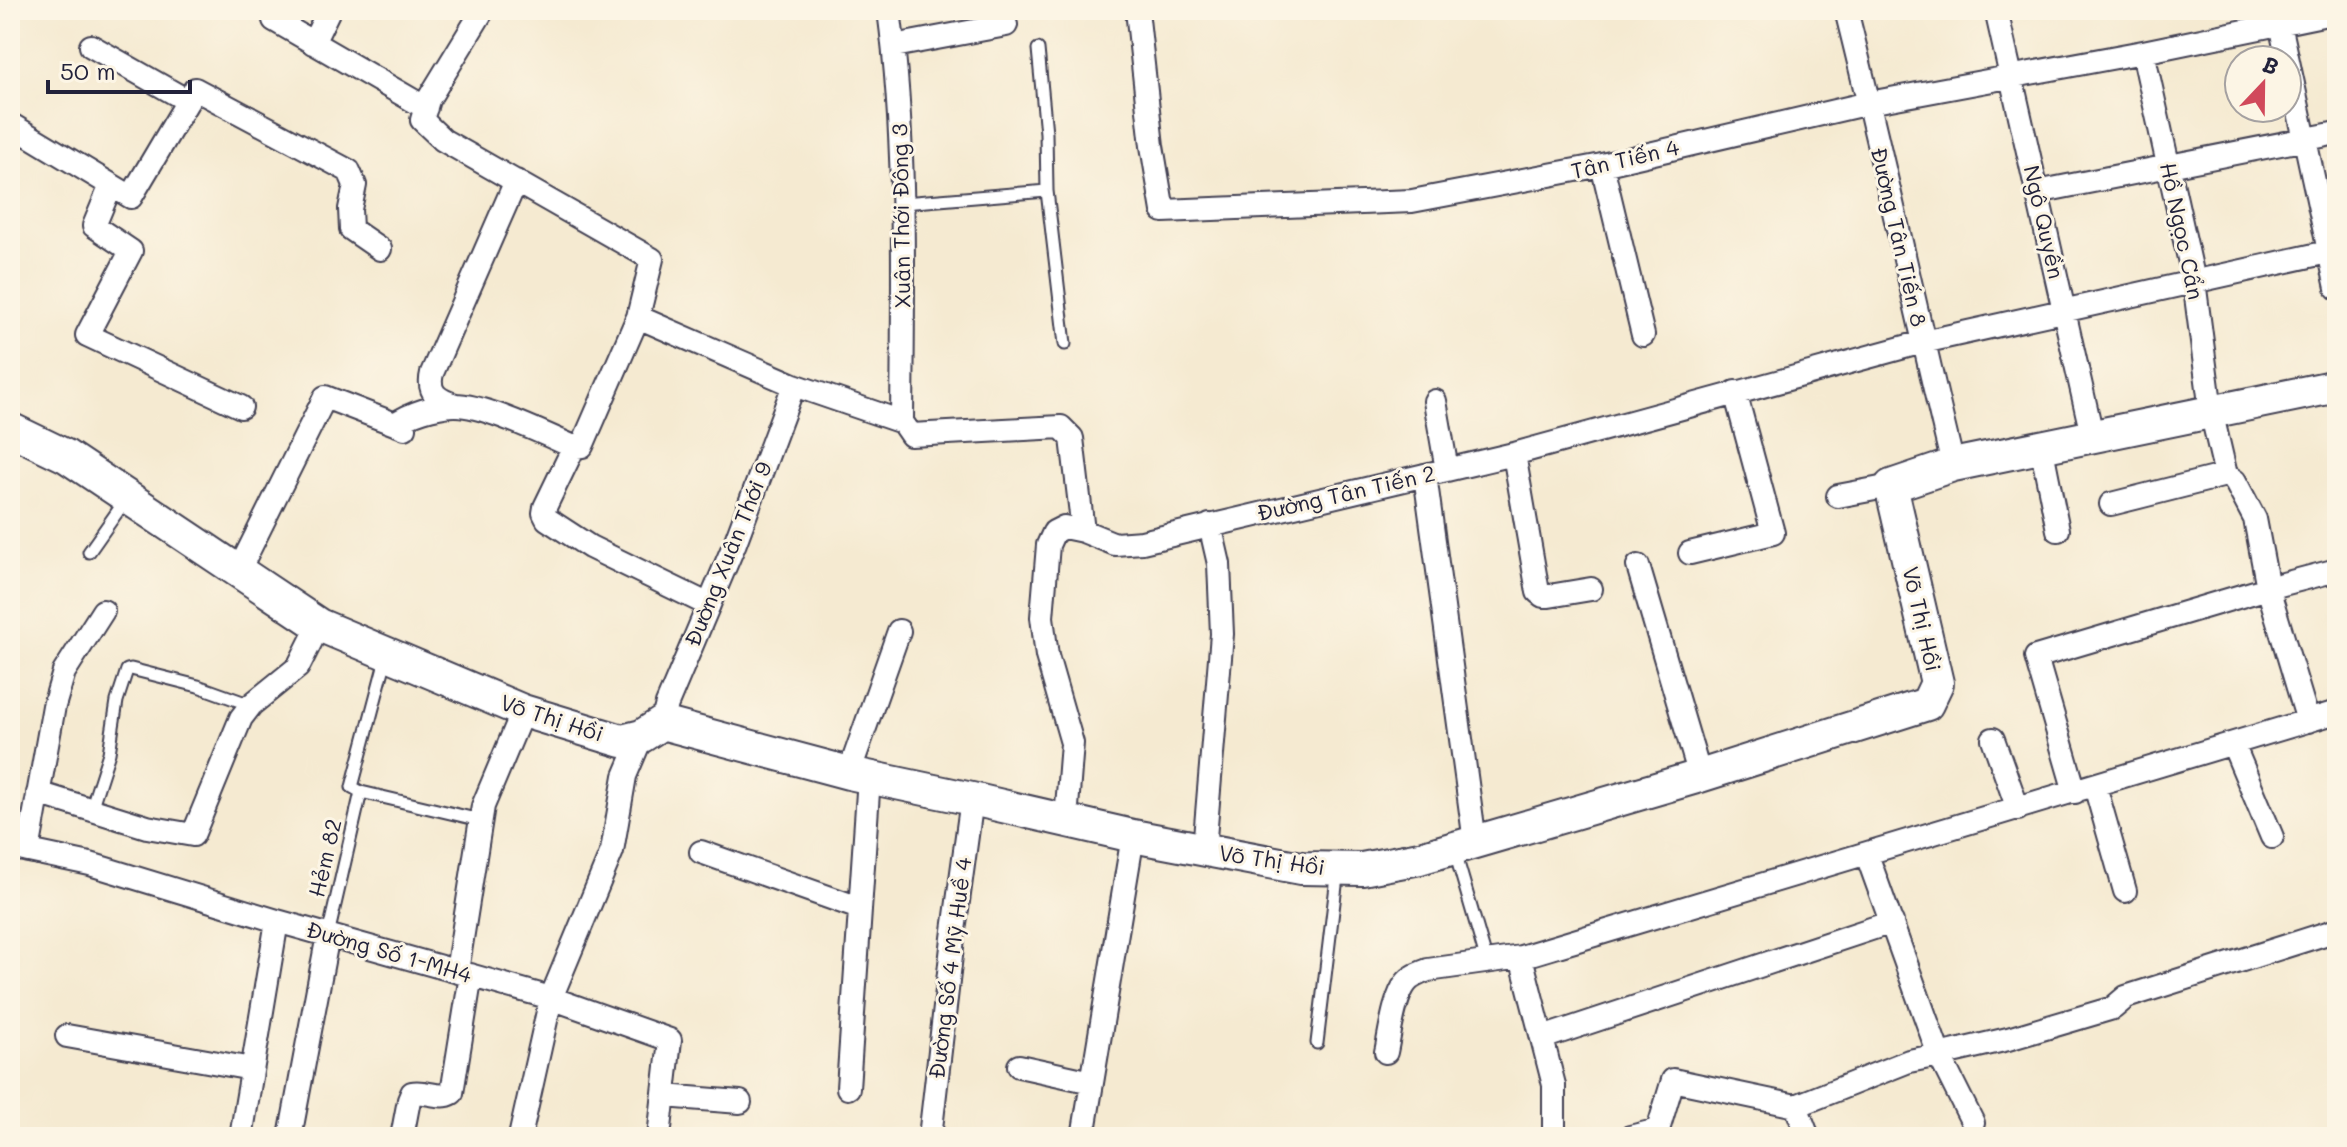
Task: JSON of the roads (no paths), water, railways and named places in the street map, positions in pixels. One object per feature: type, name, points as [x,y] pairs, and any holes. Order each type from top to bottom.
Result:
[{"type":"street","points":[[313,43],[329,10]]},
{"type":"street","points":[[483,10],[428,100],[422,120],[443,140],[516,181],[652,259],[638,317],[581,447],[574,447],[507,419],[456,405],[435,396],[431,389],[432,373],[516,181]]},
{"type":"street","name":"Xuân Thới Đông 3","points":[[889,10],[903,203],[902,422]]},
{"type":"street","name":"Tân Tiến 4","points":[[1137,10],[1152,146],[1163,211],[1412,201],[1602,165],[1869,103],[2143,52],[2279,16],[2337,12]]},
{"type":"street","name":"Đường Tân Tiến 8","points":[[1846,10],[1953,465]]},
{"type":"street","name":"Ngô Quyền","points":[[1996,10],[2092,435]]},
{"type":"street","points":[[2279,16],[2305,140],[2333,251],[2337,288]]},
{"type":"street","points":[[274,20],[426,108]]},
{"type":"street","points":[[894,46],[1006,25]]},
{"type":"street","points":[[91,46],[188,101]]},
{"type":"street","name":"Hồ Ngọc Cẩn","points":[[2143,52],[2194,281],[2211,411],[2226,475]]},
{"type":"street","points":[[10,124],[131,197],[195,89],[349,171],[355,185],[350,209],[351,229],[380,249]]},
{"type":"street","points":[[2037,192],[2337,133]]},
{"type":"street","points":[[1602,165],[1643,335]]},
{"type":"street","points":[[111,185],[94,226],[131,251],[87,335],[241,407]]},
{"type":"street","name":"Đường Tân Tiến 2","points":[[1083,531],[1115,544],[1142,542],[1514,454],[1923,342],[2333,251]]},
{"type":"street","points":[[638,317],[794,385],[902,422],[911,435],[1061,427],[1072,438],[1083,531],[1064,527],[1054,532],[1048,545],[1042,617],[1047,656],[1072,743],[1066,820]]},
{"type":"street","name":"Đường Xuân Thới 9","points":[[520,1137],[551,998],[612,851],[625,776],[667,704],[735,543],[794,385]]},
{"type":"street","points":[[1838,496],[1891,486],[1953,465],[2041,445],[2337,386]]},
{"type":"street","points":[[1690,553],[1773,533],[1735,392]]},
{"type":"street","points":[[238,572],[325,397],[400,426],[415,413],[456,405]]},
{"type":"street","points":[[1435,401],[1436,472],[1464,845]]},
{"type":"street","name":"Võ Thị Hồi","points":[[10,429],[66,456],[319,625],[523,711],[622,741],[652,730],[1133,836],[1301,868],[1362,869],[1464,845],[1700,776],[1927,704],[1937,683],[1891,486]]},
{"type":"street","points":[[2041,445],[2058,530]]},
{"type":"street","points":[[574,447],[545,507],[547,519],[590,547],[709,605]]},
{"type":"street","points":[[1514,454],[1538,592],[1549,596],[1591,589]]},
{"type":"street","points":[[2111,504],[2226,475],[2235,481],[2255,519],[2268,588],[2308,721]]},
{"type":"street","points":[[1204,850],[1222,634],[1219,564],[1210,525]]},
{"type":"street","points":[[1638,566],[1700,776]]},
{"type":"street","points":[[2125,891],[2036,657],[2337,570]]},
{"type":"street","points":[[19,849],[38,793],[54,706],[64,672],[103,611]]},
{"type":"street","points":[[38,793],[147,827],[193,835],[241,718],[251,705],[298,667],[319,625]]},
{"type":"street","points":[[848,1088],[859,908],[859,775],[899,631]]},
{"type":"street","points":[[402,1137],[412,1093],[446,1096],[452,1093],[480,820],[487,795],[523,711]]},
{"type":"street","points":[[1386,1052],[1400,994],[1406,982],[1428,970],[1521,957],[2337,712]]},
{"type":"street","points":[[1993,739],[2018,809]]},
{"type":"street","points":[[2233,744],[2272,837]]},
{"type":"street","name":"Đường Số 4 Mỹ Huề 4","points":[[930,1137],[972,799]]},
{"type":"street","points":[[1083,1137],[1133,836]]},
{"type":"street","name":"Đường Số 1-MH4","points":[[19,849],[90,864],[277,921],[551,998],[670,1040],[659,1137]]},
{"type":"street","points":[[701,852],[859,908]]},
{"type":"street","points":[[1867,855],[1939,1055],[1973,1123]]},
{"type":"street","points":[[241,1137],[277,921]]},
{"type":"street","points":[[1542,1038],[1892,922]]},
{"type":"street","points":[[1630,1137],[1659,1134],[1673,1080],[1796,1106],[1909,1061],[2008,1039],[2113,1008],[2126,997],[2337,930]]},
{"type":"street","points":[[290,1137],[328,935]]},
{"type":"street","points":[[1521,957],[1554,1085],[1554,1137]]},
{"type":"street","points":[[67,1036],[252,1069]]},
{"type":"street","points":[[1019,1066],[1092,1082]]},
{"type":"street","points":[[664,1096],[740,1102]]},
{"type":"street","points":[[1796,1106],[1808,1137]]},
{"type":"lane","points":[[1038,49],[1046,133],[1047,191],[1065,344]]},
{"type":"lane","points":[[903,203],[1047,191]]},
{"type":"lane","points":[[89,552],[127,497]]},
{"type":"lane","name":"Hẻm 82","points":[[328,935],[361,792],[352,787],[352,779],[388,654]]},
{"type":"lane","points":[[91,809],[109,753],[117,701],[127,670],[198,686],[251,705]]},
{"type":"lane","points":[[361,792],[480,820]]},
{"type":"lane","points":[[1464,845],[1487,962]]},
{"type":"lane","points":[[1317,1043],[1338,869]]}]
